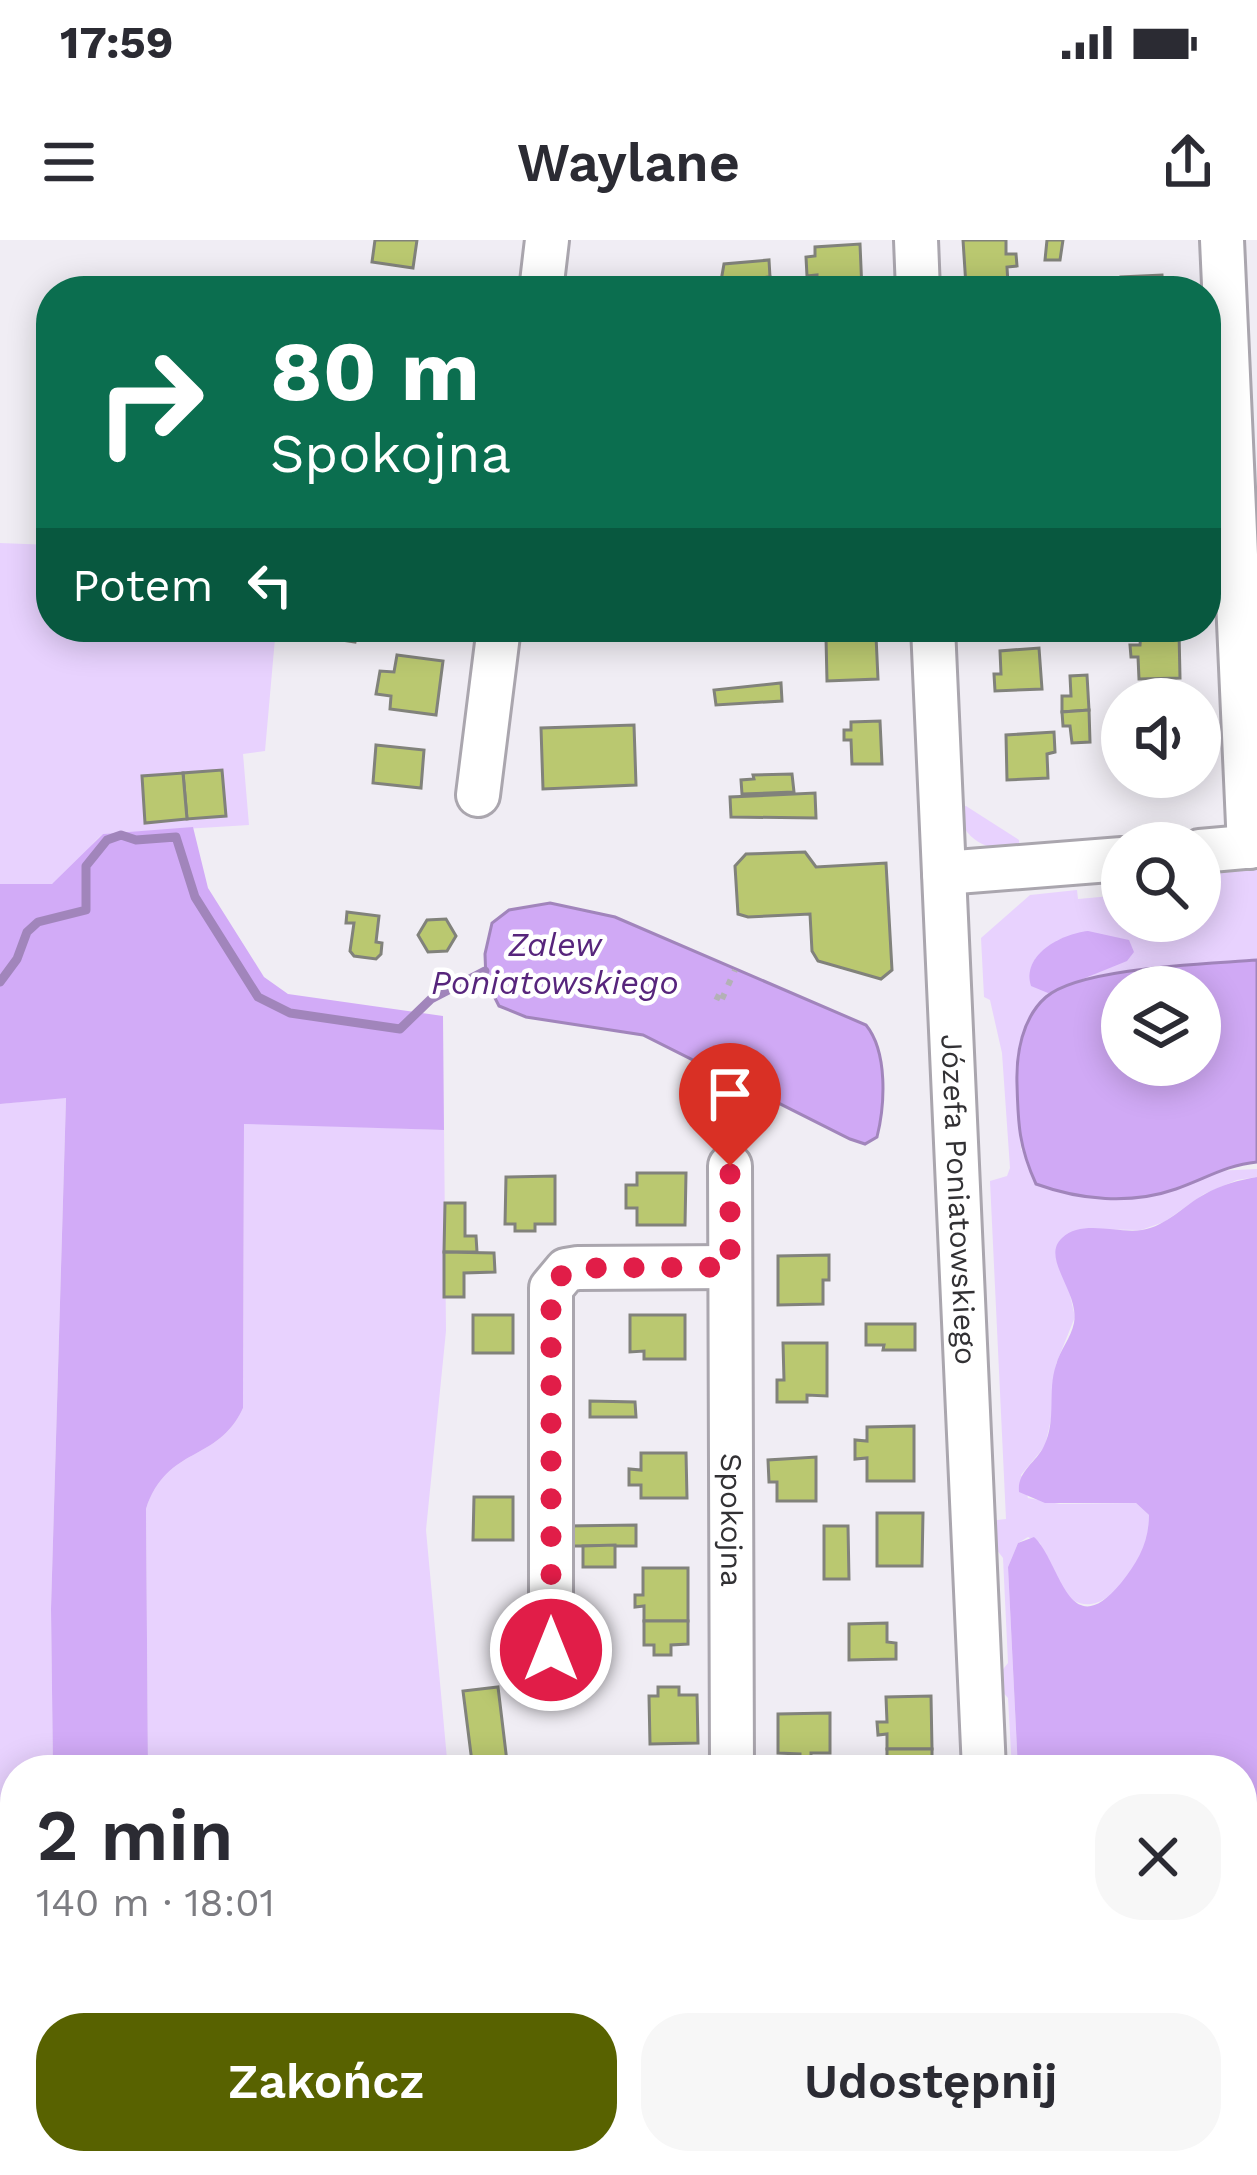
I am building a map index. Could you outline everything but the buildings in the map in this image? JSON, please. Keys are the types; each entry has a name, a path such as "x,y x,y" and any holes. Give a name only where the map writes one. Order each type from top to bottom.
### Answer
{"street":[{"path":"543,276 547,240"},
{"path":"916,240 917,276"},
{"path":"1221,849 1253,846 1245,484 1222,240"},
{"path":"478,795 497,642"},
{"name":"Józefa Poniatowskiego","path":"934,642 983,1755"},
{"path":"944,873 1101,861"},
{"name":"Spokojna","path":"730,1166 732,1755"},
{"path":"551,1650 551,1288 566,1270 578,1268 730,1267"}],"path":[{"path":"721,999 735,970"}],"shaded area":[{"path":"0,543 36,544 36,642 275,642 265,751 243,754 249,825 103,834 59,881 40,886 0,884"},
{"path":"966,806 1019,840 1020,851 988,846 971,836 957,807"},
{"path":"193,827 208,888 264,977 288,994 443,1016 444,1130 244,1124 243,1408 220,1438 166,1474 146,1509 148,1755 53,1755 51,1609 66,1098 0,1104 0,884 52,884 103,834"},
{"path":"1257,862 1257,960 1101,966 1101,977 1045,1001 1029,1020 1019,1051 1016,1084 1021,1150 1173,1190 1215,1171 1257,1169 1257,1177 1204,1194 1164,1222 1141,1230 1084,1229 1068,1286 1075,1317 1056,1364 1045,1446 1021,1475 1028,1498 1060,1504 1136,1503 1149,1515 1149,1534 1140,1559 1122,1585 1098,1602 1085,1604 1062,1589 1040,1543 1028,1537 1018,1543 1008,1567 1017,1755 1011,1755 1008,1698 996,1678 1008,1663 1003,1558 990,1541 989,1521 1006,1519 990,1181 1007,1176 1010,1168 1002,1053 990,1000 984,997 981,938 1030,895 1077,890 1078,899 1101,897 1101,942 1221,942 1221,865"},
{"path":"1088,931 1101,934 1101,942 1130,942 1134,952 1127,961 1101,966 1101,972 1048,993 1031,986 1029,975 1038,956 1066,936"},
{"path":"66,1097 51,1609 53,1755 0,1755 0,1104"},
{"path":"244,1123 444,1130 446,1331 426,1530 447,1755 148,1755 146,1509 166,1474 220,1438 243,1408"},
{"path":"1257,1177 1257,1755 1017,1755 1008,1567 1018,1543 1034,1537 1068,1593 1077,1603 1089,1606 1103,1600 1127,1575 1141,1551 1149,1515 1136,1503 1045,1503 1019,1492 1021,1478 1048,1436 1053,1375 1074,1323 1056,1246 1080,1229 1151,1228 1230,1183"}],"water":[{"name":"Zalew Poniatowskiego","path":"550,903 615,917 866,1025 881,1064 883,1095 877,1137 865,1144 850,1139 643,1035 526,1017 499,1006 486,980 485,954 492,923 509,910"},
{"path":"1257,960 1257,1162 1159,1194 1123,1199 1070,1194 1036,1184 1020,1135 1018,1111 1019,1049 1031,1015 1046,997 1063,987 1101,976 1101,1086 1221,1086 1221,966 1184,966"}],"waterway":[{"path":"0,982 17,959 27,932 38,922 86,910 86,866 107,840 121,835 136,840 176,837 195,897 258,997 290,1013 400,1029 431,999 485,971"}],"route":[{"path":"551,1650 551,1288 566,1270 578,1268 730,1267 730,1166"}]}
